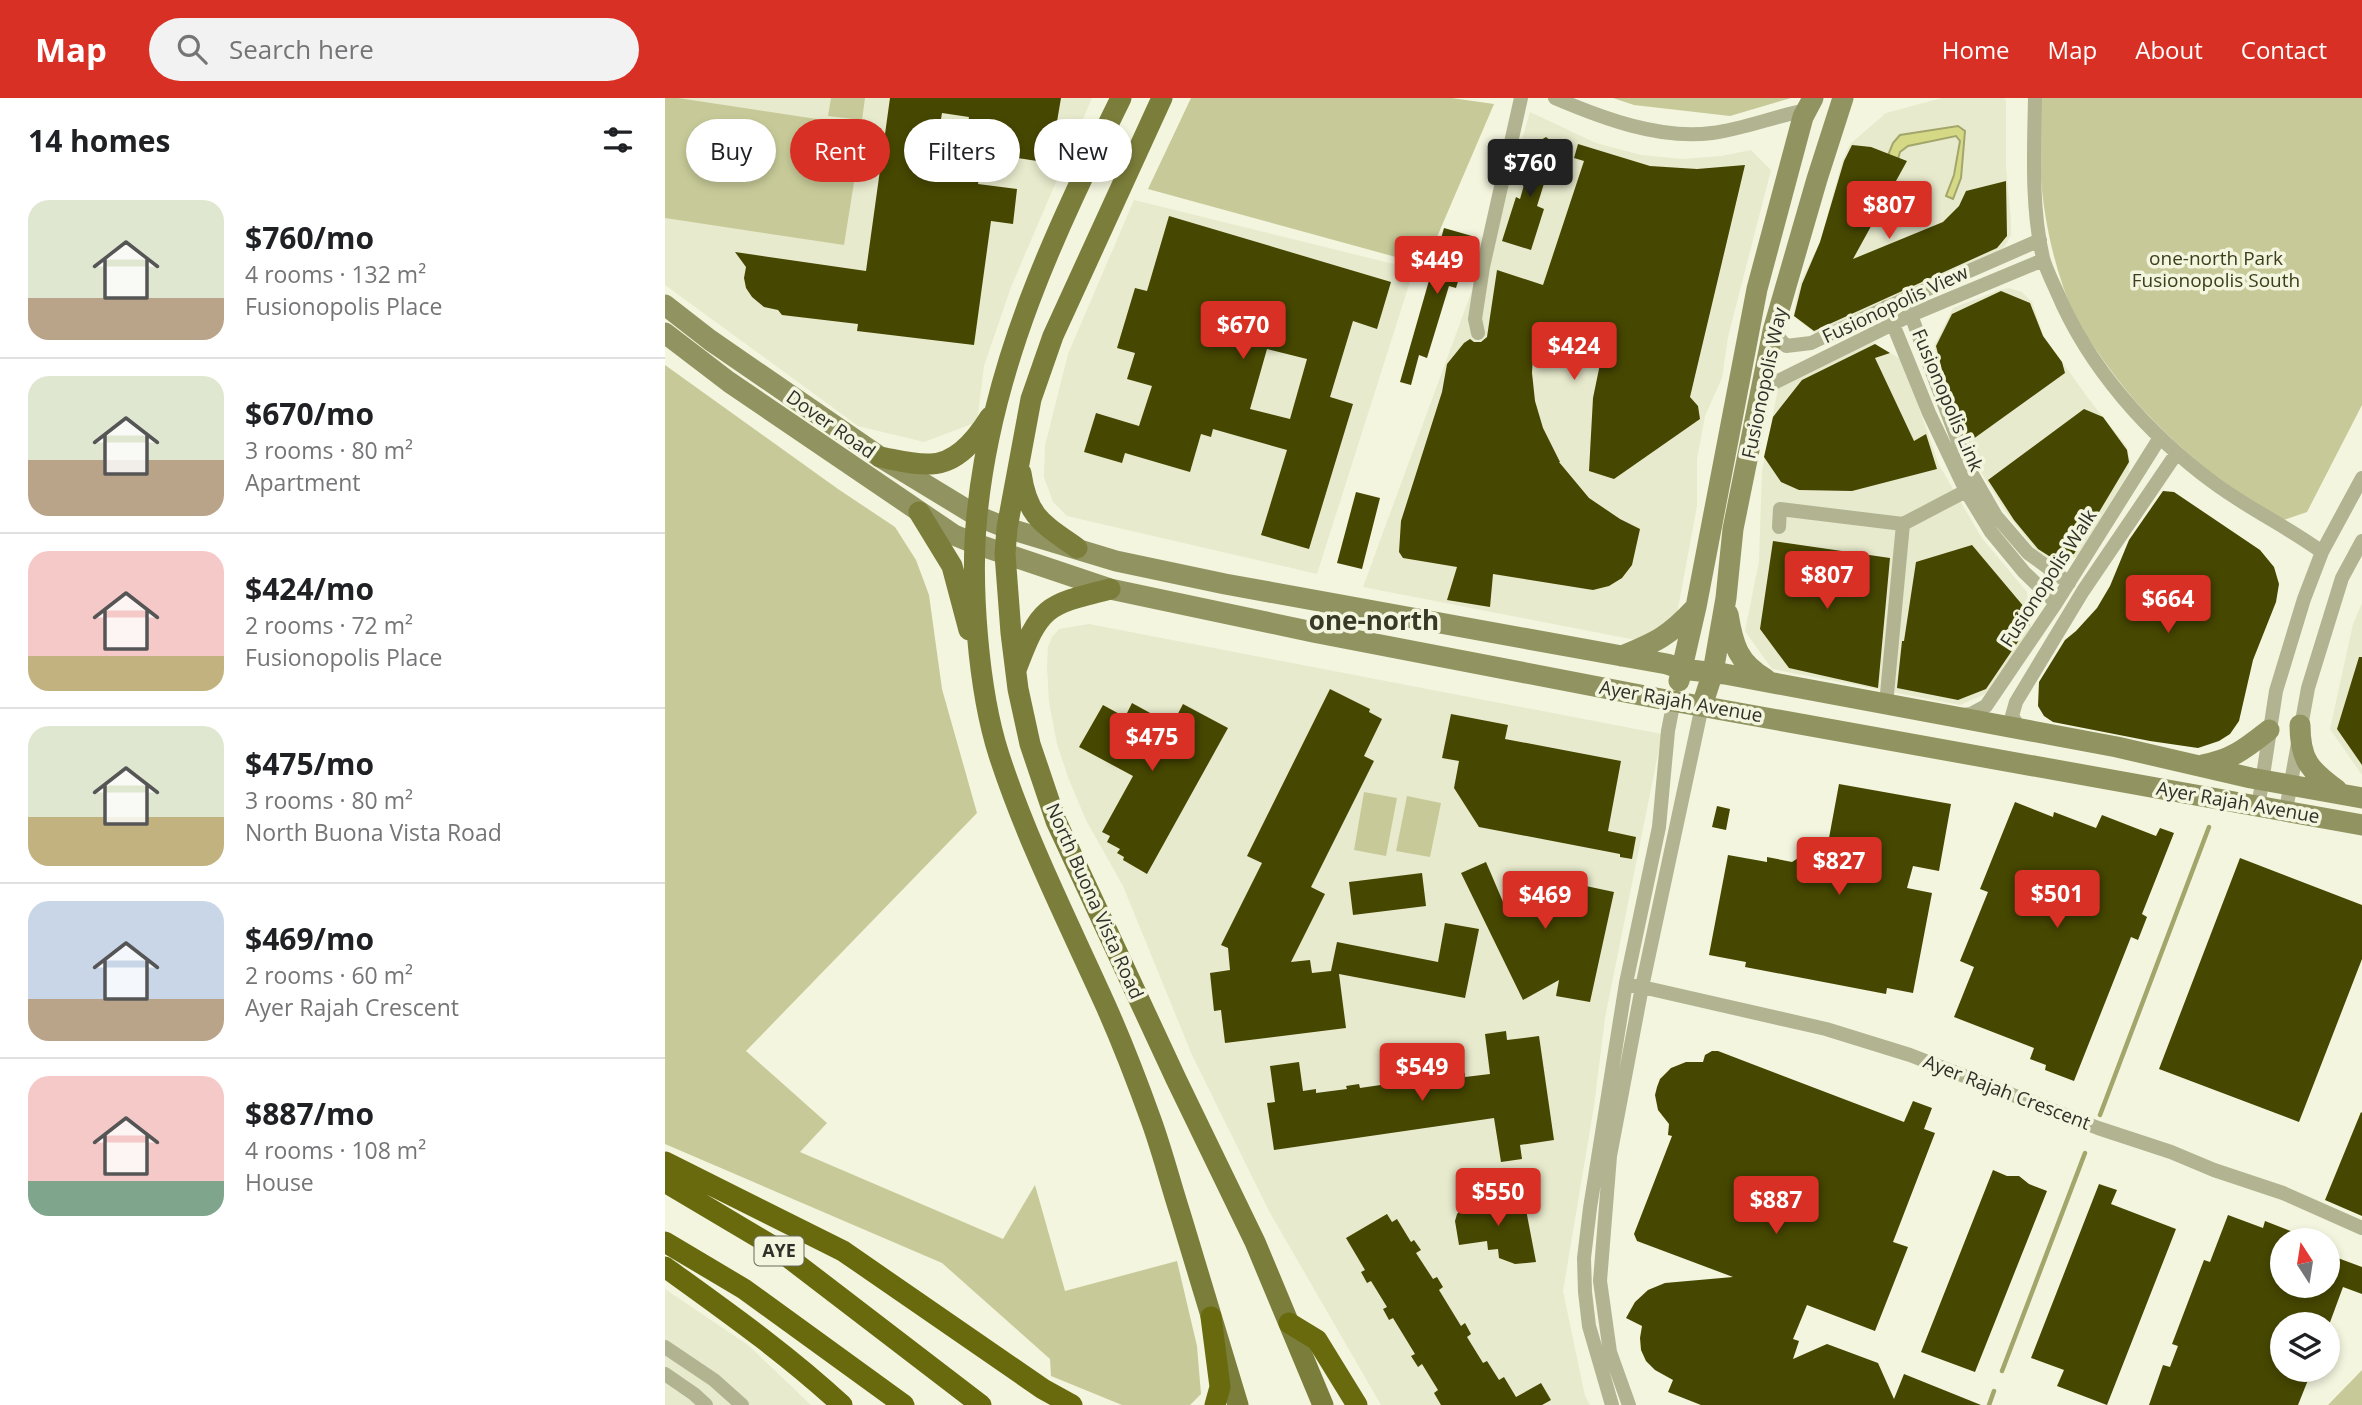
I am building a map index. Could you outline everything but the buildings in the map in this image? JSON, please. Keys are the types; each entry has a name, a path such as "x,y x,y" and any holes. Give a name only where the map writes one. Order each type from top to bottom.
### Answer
{"highway":[{"path":"665,1162 843,1251 1032,1381 1072,1405"},
{"name":"AYE","path":"665,1182 776,1248 981,1405"},
{"name":"AYE","path":"665,1242 744,1289 904,1405"},
{"path":"665,1267 748,1327 812,1377 842,1405"},
{"path":"1211,1317 1220,1387 1215,1405"},
{"path":"1289,1322 1317,1340 1357,1405"}],"main road":[{"name":"North Buona Vista Road","path":"1121,98 1029,297 996,408 977,516 975,571 986,696 999,753 1028,832 1107,1008 1152,1122 1238,1405"},
{"name":"North Buona Vista Road","path":"1161,98 1053,337 1031,400 1007,527 1005,554 1016,672 1031,744 1056,821 1255,1242 1323,1405"},
{"path":"880,457 932,464 957,456 978,438 996,408"},
{"path":"1020,460 1023,488 1036,518 1077,548"},
{"path":"919,512 952,566 986,696"},
{"path":"1016,672 1037,621 1053,605 1110,589"}],"street":[{"path":"1478,333 1475,319 1483,267 1521,98"},
{"path":"1555,98 1619,121 1677,134 1712,133 1810,104 1844,99"},
{"path":"2035,98 2035,186 2043,260 2070,323 2118,391 2159,439 2217,485 2322,552"},
{"name":"Fusionopolis Way","path":"1713,672 1726,598 1733,529 1773,331 1844,99"},
{"name":"Fusionopolis Way","path":"1682,669 1757,289 1810,104"},
{"name":"Fusionopolis View","path":"1773,331 1786,346 1811,343 2040,240"},
{"name":"Fusionopolis View","path":"1762,381 1774,383 1911,315 2043,260"},
{"name":"Fusionopolis Link","path":"1905,299 1959,444 1973,476 1996,516 2028,553 2069,583"},
{"name":"Dover Road","path":"665,305 880,457 977,516 1007,527"},
{"name":"Fusionopolis Link","path":"1886,307 1929,413 1966,491 1991,532 2024,572 2056,603"},
{"name":"Dover Road","path":"665,333 729,382 954,535 1005,554"},
{"name":"Fusionopolis Walk","path":"1952,716 1971,714 1986,706 2069,583 2159,439"},
{"name":"Fusionopolis Walk","path":"2020,729 2012,716 2016,702 2083,592 2176,454"},
{"path":"2258,807 2277,691 2304,598 2322,552 2362,478"},
{"path":"1779,527 1780,509 1903,524 1966,491"},
{"path":"1887,694 1903,524"},
{"name":"Ayer Rajah Avenue","path":"1007,527 1116,561 1226,584 2117,747 2193,766 2353,796"},
{"path":"2286,810 2308,688 2342,578 2362,541"},
{"name":"Ayer Rajah Avenue","path":"1005,554 1110,589 1326,634 1702,706 2362,825"},
{"path":"1726,598 1733,643 1742,660 1753,672 1773,683"},
{"path":"1622,656 1668,635 1696,607"},
{"path":"1612,1405 1589,1326 1584,1258 1626,985 1659,827 1668,732 1682,669"},
{"path":"1629,1405 1605,1331 1600,1281 1610,1156 1642,987 1702,706 1713,672"},
{"path":"1648,696 1662,713 1668,732"},
{"path":"2300,726 2303,752 2313,773 2353,796"},
{"path":"2193,766 2223,762 2244,750 2269,730"},
{"name":"Ayer Rajah Crescent","path":"1626,985 1826,1029 1910,1055 2098,1128 2283,1193 2362,1228"},
{"path":"665,1347 714,1380 742,1405"},
{"path":"665,1374 706,1405"}],"shaded area":[{"path":"665,98 1092,98 1083,119 1034,119 1034,182 1056,182 1011,287 984,366 977,422 924,442 858,426 665,285"},
{"path":"1942,98 2004,98 2006,101 2006,166 2011,235 2005,246 1993,255 1816,334 1793,316 1800,283 1820,242 1842,162 1850,144 1886,113"},
{"path":"1530,112 1596,143 1641,155 1682,159 1751,150 1771,170 1728,337 1722,378 1705,416 1697,459 1697,506 1676,619 1641,641 1363,587 1502,209"},
{"path":"1958,126 1965,131 1961,178 1953,199 1946,196 1954,175 1960,141 1956,136 1908,146 1900,152 1888,193 1884,165 1893,143 1900,135"},
{"path":"1134,200 1414,269 1317,574 1067,516 1053,502 1044,477 1045,446 1068,354"},
{"path":"2009,288 2022,292 2032,302 2044,337 2127,447 2129,472 2077,557 2045,562 2005,511 1978,467 1965,438 1946,393 1934,346 1953,308"},
{"path":"1872,342 1902,360 1939,465 1982,538 2027,592 2032,634 1999,688 1960,705 1772,669 1745,631 1759,561 1762,471 1778,389"},
{"path":"2362,603 2362,775 2330,729 2353,624"},
{"path":"1089,624 1662,734 1605,1018 1594,1106 1563,1291 1585,1396 1590,1405 1381,1405 1269,1211 1192,1055 1123,886 1086,820 1069,780 1057,744 1049,702 1048,647 1059,629"},
{"path":"665,1289 748,1345 811,1405 665,1405"}],"green space":[{"path":"665,98 817,119 790,119 790,182 854,182 844,245 665,218"},
{"path":"831,98 865,98 862,119 828,116"},
{"path":"1191,98 1452,98 1494,104 1425,265 1148,189"},
{"path":"1613,98 1791,98 1730,116 1634,105"},
{"name":"one-north Park Fusionopolis South","path":"2041,98 2362,98 2362,405 2307,512 2281,521 2205,468 2140,406 2080,327 2061,280 2046,222 2040,162"},
{"path":"665,365 895,527 916,560 929,595 942,689 977,813 746,1051 827,1123 800,1152 1003,1239 1035,1185 1065,1291 1177,1261 1197,1346 1201,1394 1190,1405 1122,1405 1051,1376 1050,1359 942,1263 665,1144"},
{"path":"1364,792 1397,798 1386,856 1354,850"},
{"path":"1407,796 1441,803 1430,857 1396,851"},
{"path":"2362,1370 2362,1405 2328,1405"}],"waterway":[{"path":"2100,1115 2209,827"},
{"path":"2002,1371 2085,1153"},
{"path":"1989,1405 1994,1391"}],"district":[{"name":"one-north","path":"1374,621"}]}
